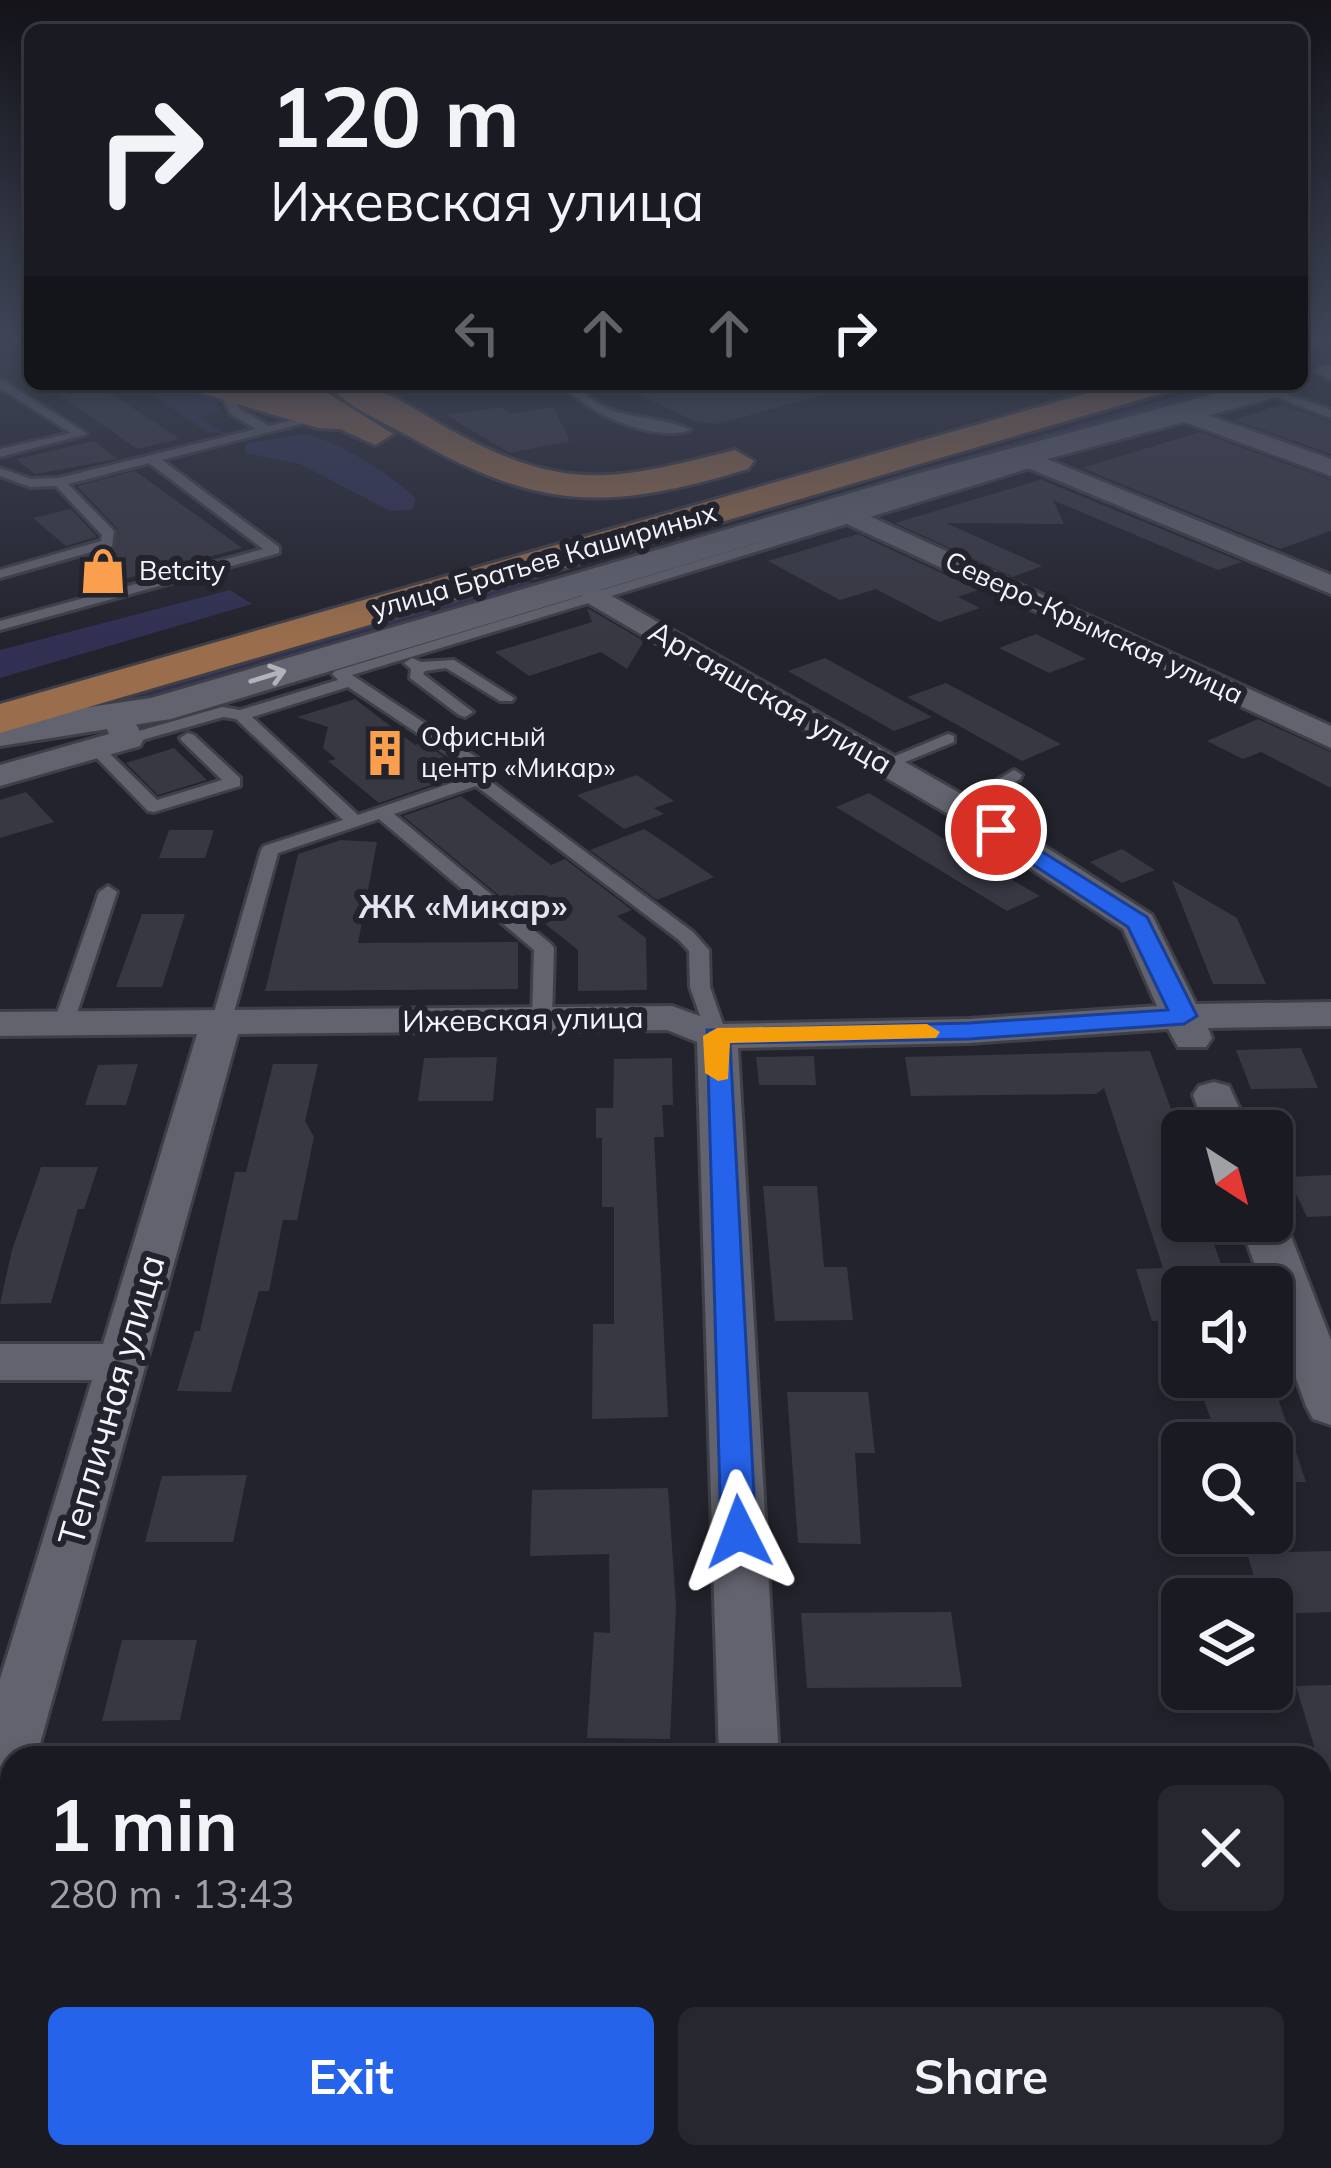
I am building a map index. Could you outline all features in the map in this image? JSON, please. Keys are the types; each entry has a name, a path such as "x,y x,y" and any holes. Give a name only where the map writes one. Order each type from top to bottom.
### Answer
{"main road":[{"path":"373,439 550,531 633,557 680,554"},
{"path":"444,439 490,465 535,482 610,489 659,482 779,449"},
{"name":"улица Братьев Кашириных","path":"0,691 550,531 888,439"},
{"name":"улица Братьев Кашириных","path":"0,719 550,531 929,439"},
{"path":"0,733 137,731 365,663 680,554 1101,439"}],"street":[{"path":"1253,439 1331,468"},
{"path":"1031,460 1331,585"},
{"name":"Северо-Крымская улица","path":"856,518 1331,738"},
{"name":"Аргаяшская улица","path":"596,596 960,807 1138,922 1189,1028"},
{"path":"0,776 137,731"},
{"name":"Ижевская улица","path":"0,1024 672,1018 717,1036 1189,1028 1331,1014"},
{"name":"Тепличная улица","path":"9,1746 221,1023"},
{"path":"717,1036 748,1746"},
{"path":"1270,1242 1331,1406"},
{"path":"0,1362 122,1362"}],"lane":[{"path":"0,452 58,439"},
{"path":"0,472 30,483 59,482 231,439"},
{"path":"0,626 274,550 152,460"},
{"path":"137,731 222,712 241,715 365,663 402,656 856,518 1031,460"},
{"path":"0,574 107,543 109,534 59,482"},
{"path":"402,656 419,667 449,663 506,698"},
{"path":"365,663 476,766 478,781 686,936 699,950 700,987 717,1036"},
{"path":"419,667 415,675 465,712"},
{"path":"241,715 295,771 356,822"},
{"path":"137,731 234,782 154,807 137,731"},
{"path":"882,764 948,739"},
{"path":"960,807 1014,776"},
{"path":"221,1023 270,850 478,781"},
{"path":"382,814 544,948 542,1019"},
{"path":"64,1022 108,892"}],"shaded area":[{"path":"322,439 391,478 416,498 412,510 390,511 300,464 245,453 246,443"},
{"path":"1025,439 1052,439 870,483"},
{"path":"527,580 540,587 156,703 111,704"},
{"path":"230,590 252,604 0,678 0,650"}],"building":[{"path":"123,439 178,439 137,449"},
{"path":"487,439 570,441 510,453"},
{"path":"1176,439 1220,439 1331,480 1331,531 1280,549 1082,468"},
{"path":"1289,439 1331,439 1331,454"},
{"path":"94,441 118,459 35,474 16,459"},
{"path":"135,471 242,548 110,583 82,559 113,550 117,528 77,486"},
{"path":"1043,479 1242,562 1218,570 1053,500 1064,524 946,523 1042,566 1013,577 895,523"},
{"path":"71,509 97,537 66,546 33,518"},
{"path":"858,534 978,590 958,597 980,608 939,622 876,589 840,600 768,561"},
{"path":"587,608 644,641 627,669 601,652 529,676 495,652 592,622"},
{"path":"1036,634 1086,659 1049,673 999,648"},
{"path":"825,658 932,717 894,731 788,671"},
{"path":"946,683 1061,744 1022,761 907,697"},
{"name":"Офисный центр «Микар»","path":"355,699 415,745 423,742 461,769 437,777 443,781 379,803 328,761 336,759 323,748 328,727 297,717"},
{"path":"1258,719 1331,752 1331,788 1261,752 1243,759 1207,741"},
{"path":"174,748 207,780 158,795 126,763"},
{"path":"637,775 674,801 654,808 664,814 624,829 577,795"},
{"path":"26,792 54,822 0,838 0,800"},
{"path":"869,793 1040,896 1007,911 836,807"},
{"path":"461,796 551,865 565,859 632,910 617,916 646,938 647,990 578,991 578,950 525,908 524,916 403,816"},
{"path":"644,829 714,877 657,900 590,850"},
{"path":"169,830 214,830 205,858 159,858"},
{"path":"341,840 377,842 358,943 518,942 518,989 265,991 298,854"},
{"path":"1122,849 1155,870 1122,883 1090,862"},
{"path":"1172,880 1237,918 1266,984 1213,984"},
{"path":"142,914 185,914 162,987 116,987"},
{"path":"1301,1048 1318,1088 1251,1089 1236,1050"},
{"path":"1150,1051 1171,1110 1161,1110 1161,1242 1213,1242 1222,1266 1162,1266 1104,1088 1096,1094 911,1096 905,1057"},
{"path":"814,1056 816,1085 759,1085 756,1057"},
{"path":"497,1057 493,1101 418,1101 424,1058"},
{"path":"672,1058 673,1105 662,1105 664,1137 654,1137 668,1417 592,1419 593,1324 614,1324 614,1207 602,1207 602,1138 596,1138 596,1108 613,1108 614,1059"},
{"path":"138,1064 126,1105 85,1105 98,1065"},
{"path":"273,1064 318,1064 305,1121 314,1137 297,1220 283,1220 269,1291 259,1291 231,1392 177,1391 195,1331 200,1331 235,1172 246,1172"},
{"path":"41,1167 98,1167 84,1209 78,1209 51,1303 0,1304 12,1250"},
{"path":"1331,1175 1331,1216 1307,1217 1293,1177"},
{"path":"763,1186 817,1186 824,1267 847,1267 853,1320 775,1321"},
{"path":"1161,1268 1161,1321 1152,1321 1136,1269"},
{"path":"787,1392 868,1392 875,1453 855,1453 861,1544 798,1543"},
{"path":"1203,1398 1278,1398 1286,1422 1212,1422"},
{"path":"1293,1443 1306,1482 1293,1482"},
{"path":"247,1475 233,1542 145,1542 162,1476"},
{"path":"668,1488 676,1606 670,1739 587,1738 594,1632 610,1633 609,1554 530,1556 532,1490"},
{"path":"1331,1551 1331,1612 1293,1613 1293,1578 1255,1578 1247,1554"},
{"path":"951,1612 962,1687 807,1688 801,1613"},
{"path":"122,1640 197,1640 180,1720 102,1721"},
{"path":"1331,1685 1331,1746 1314,1746 1296,1686"}],"slow traffic":[{"path":"718,1073 717,1036 927,1032"}],"place":[{"name":"Betcity","path":"103,571"},
{"name":"Офисный центр «Микар»","path":"385,753"}],"district":[{"name":"ЖК «Микар»","path":"463,906"}],"route":[{"path":"739,1532 717,1036 969,1031 1184,1016 1138,922 996,830"}]}
